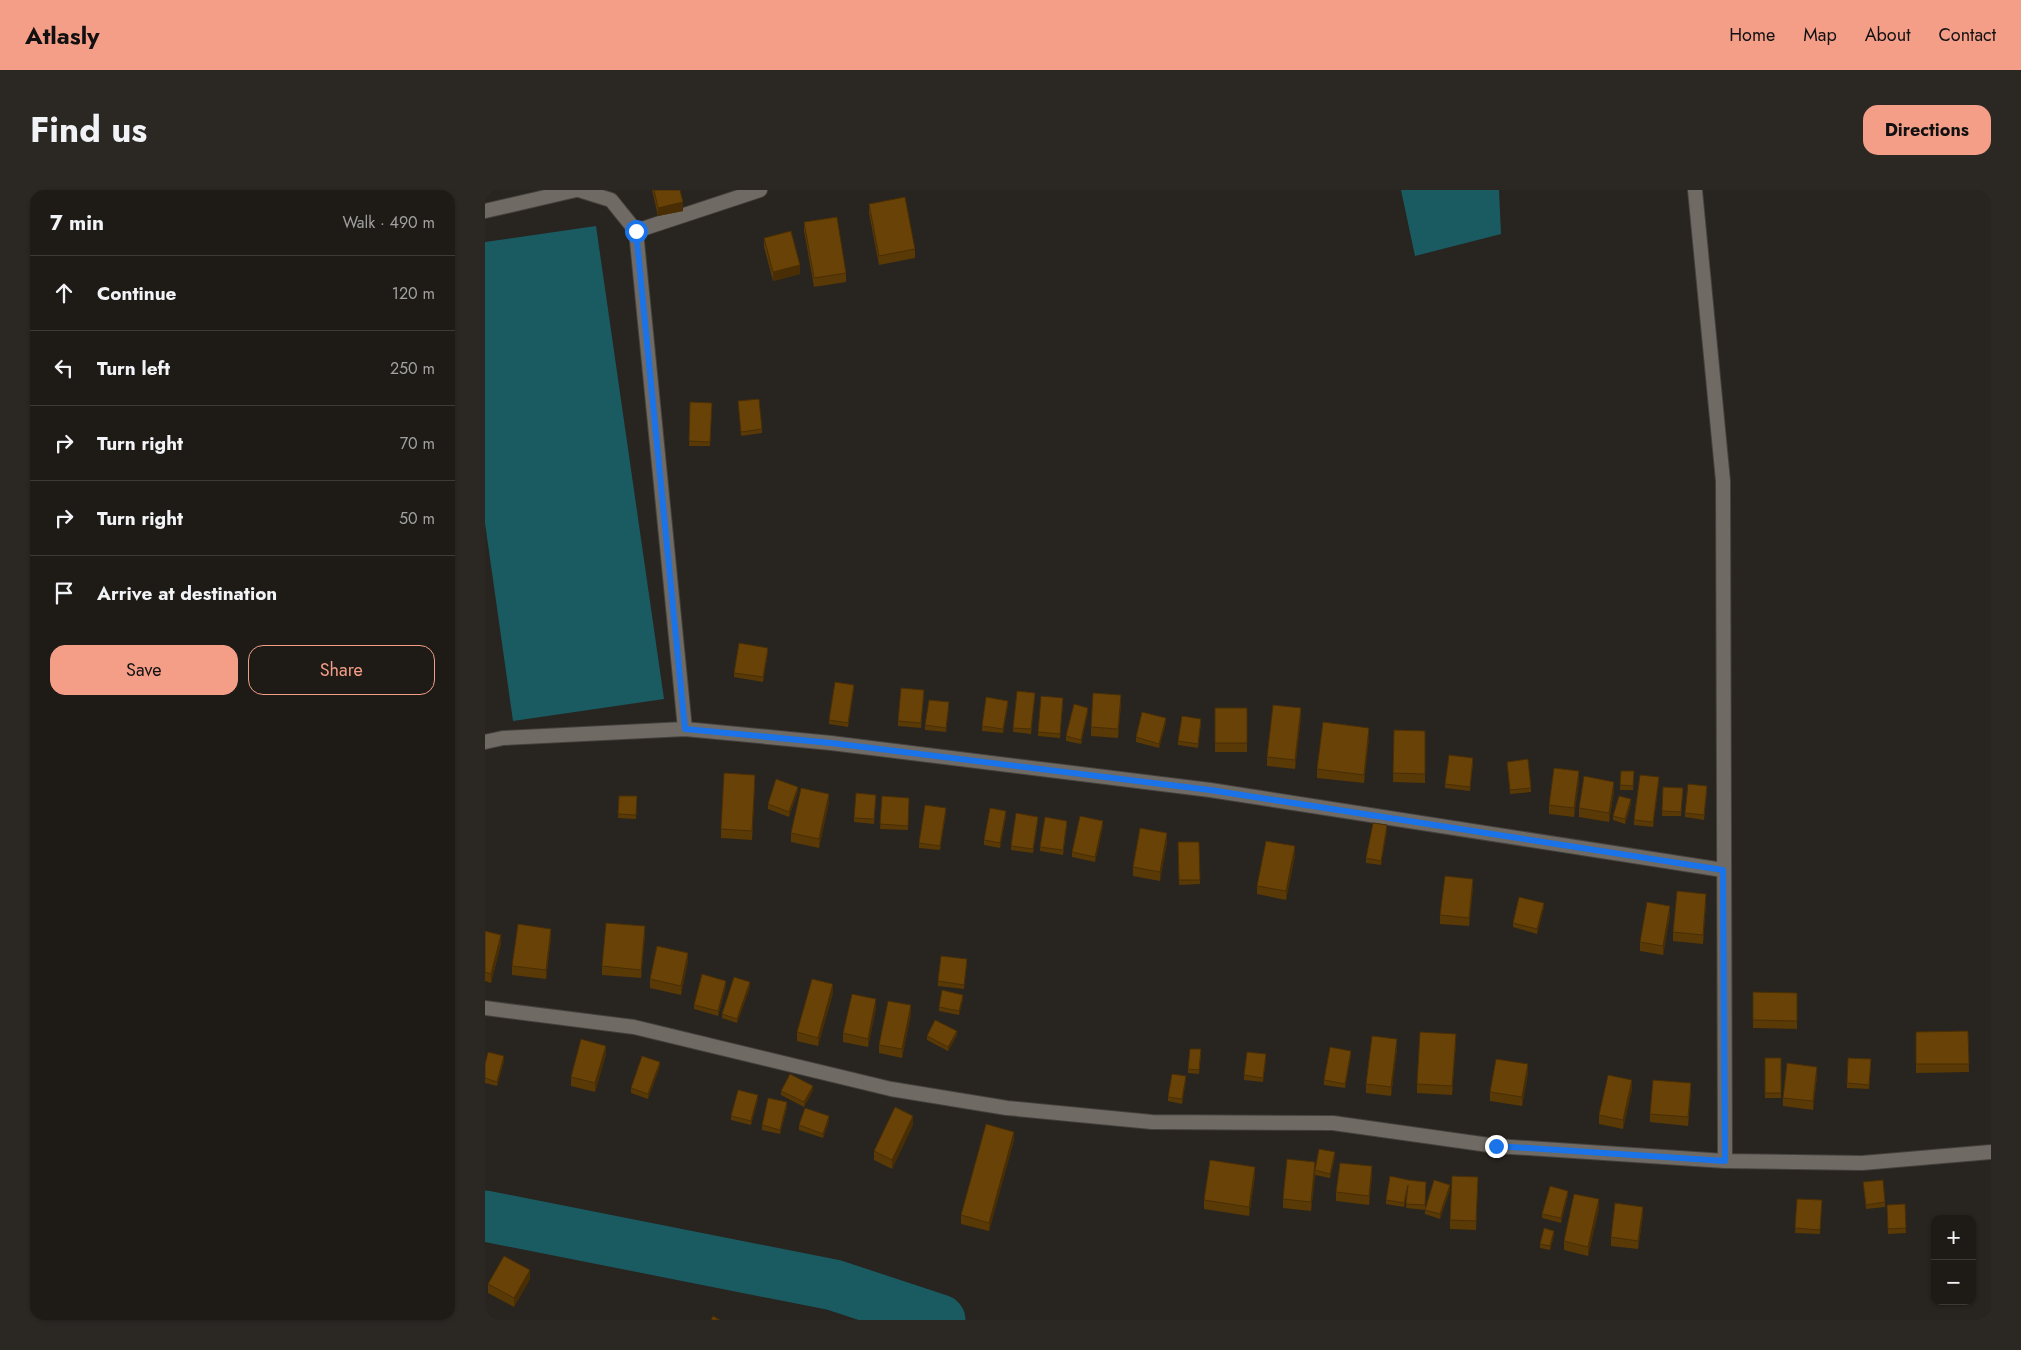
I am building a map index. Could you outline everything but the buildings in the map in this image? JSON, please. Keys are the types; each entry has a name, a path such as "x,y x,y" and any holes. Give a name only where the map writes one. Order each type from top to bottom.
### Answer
{"street":[{"path":"485,211 577,190 611,200 636,231 685,729"},
{"path":"636,231 760,190"},
{"path":"1695,190 1723,481 1725,1161"},
{"path":"485,742 503,738 685,729 841,744 1210,790 1723,870"},
{"path":"485,1008 634,1027 891,1089 1007,1108 1153,1122 1333,1123 1496,1146 1725,1161 1861,1163 1991,1152"}],"water":[{"path":"1401,190 1499,190 1501,234 1415,256"},
{"path":"596,226 664,699 513,721 485,523 485,242"}],"waterway":[{"path":"485,1216 834,1285 940,1320"}],"route":[{"path":"636,231 685,729 831,743 1210,790 1723,870 1725,1161 1496,1146"}]}
